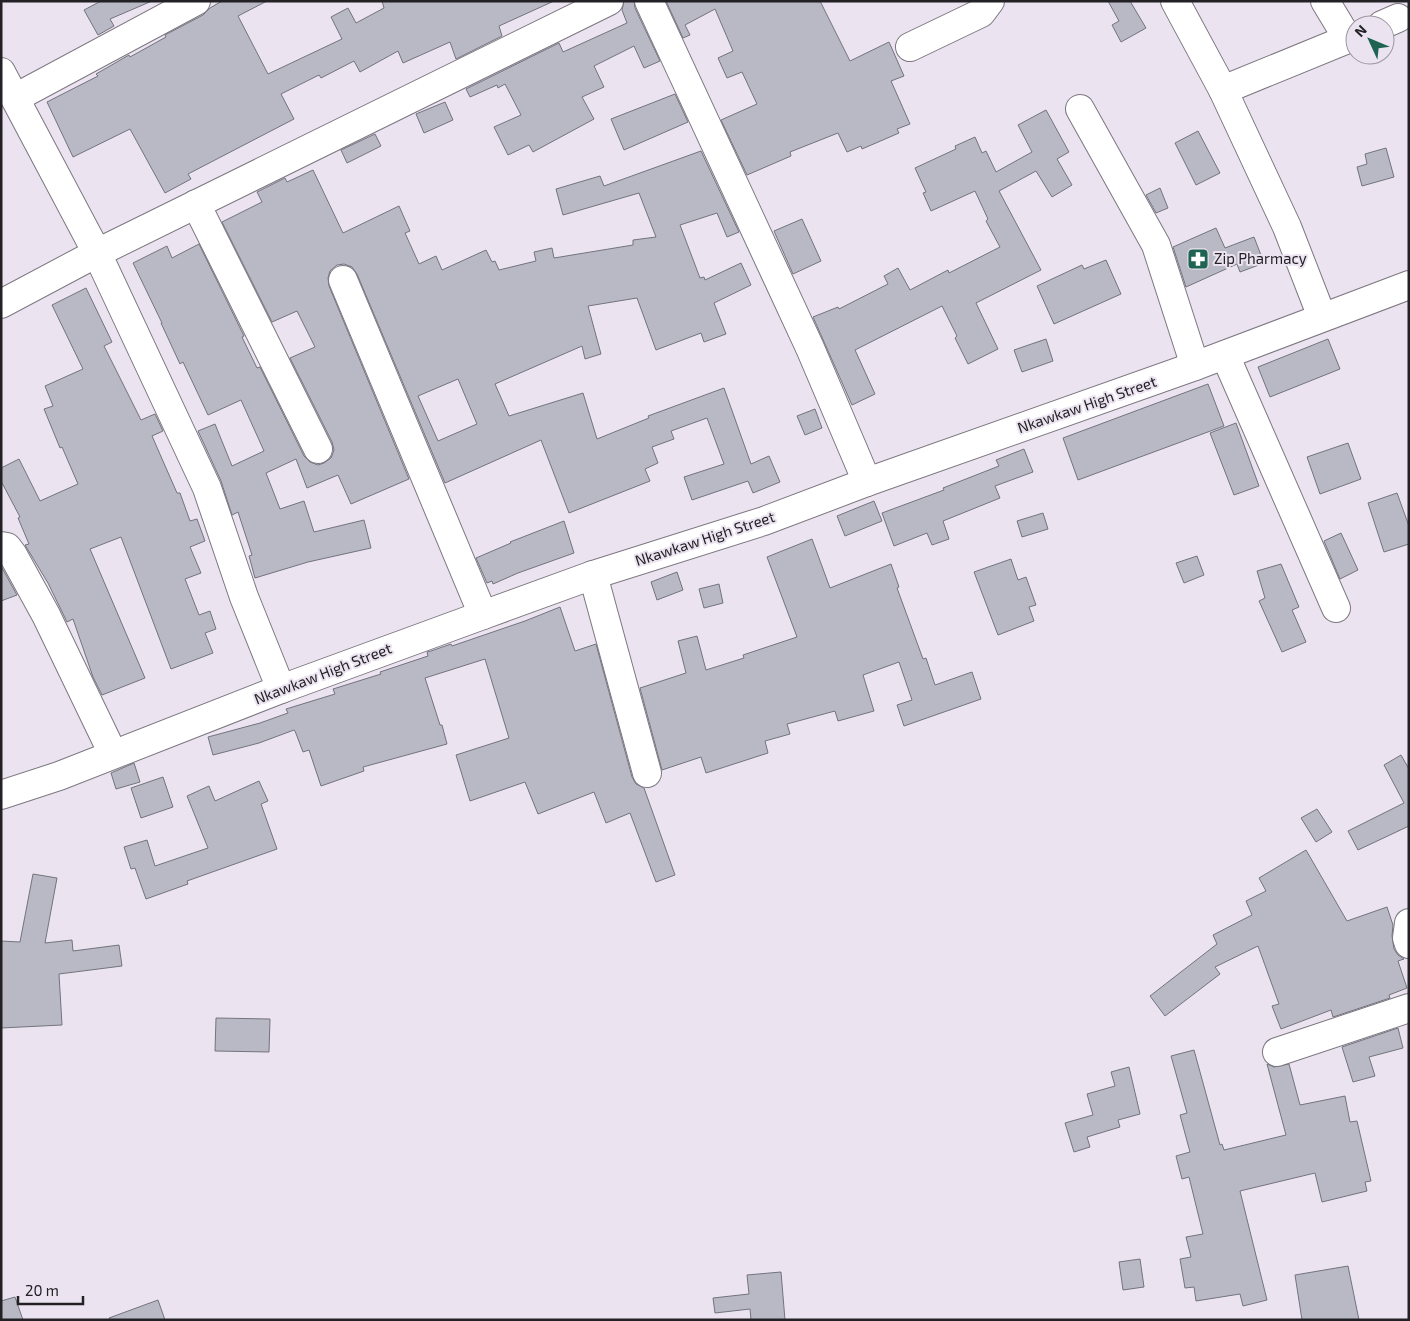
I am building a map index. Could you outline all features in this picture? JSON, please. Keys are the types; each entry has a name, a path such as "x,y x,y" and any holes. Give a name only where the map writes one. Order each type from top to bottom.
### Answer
{"street":[{"path":"15,98 196,1"},
{"path":"1,304 97,253 609,1"},
{"path":"649,1 810,348 867,482"},
{"path":"910,47 981,13 990,1"},
{"path":"1175,1 1223,90 1287,227 1322,318"},
{"path":"1325,1 1345,29"},
{"path":"1223,90 1345,40"},
{"path":"1,72 97,253 207,488 244,596 282,689"},
{"path":"1080,109 1156,245 1196,366"},
{"path":"196,204 318,449"},
{"path":"343,280 483,614"},
{"name":"Nkawkaw High Street","path":"1,795 59,776 282,689 483,614 593,575 764,521 867,482 1196,366 1409,285"},
{"path":"1224,355 1336,608"},
{"path":"1,546 13,555 41,606 113,754"},
{"path":"593,575 647,773"},
{"path":"1409,923 1407,938 1409,944"},
{"path":"1277,1052 1409,1008"}],"building":[{"path":"101,1 152,1 110,19 114,26 98,35 84,10"},
{"path":"222,1 267,1 238,16 268,74 342,39 331,17 348,8 356,23 384,8 382,1 554,1 499,26 502,36 456,59 450,42 403,63 398,51 360,72 354,61 321,78 319,75 281,94 294,119 188,174 191,179 165,193 130,129 73,157 47,102 98,76 96,74 129,55 130,57 166,37 165,35 203,15"},
{"path":"624,1 634,1 635,8 660,61 644,68 634,46 594,66 604,87 582,97 594,119 533,152 529,145 508,155 494,127 521,115 505,84 498,88 497,85 470,97 466,89 559,43 563,52 627,23 622,10"},
{"path":"666,1 820,1 850,61 889,42 904,76 891,81 910,124 897,129 899,133 862,149 861,146 847,152 838,133 790,152 791,156 747,175 721,120 757,104 742,72 727,78 718,58 733,51 715,9 685,25 690,35 683,38"},
{"path":"1108,1 1130,1 1146,28 1121,42 1112,25 1119,21"},
{"path":"675,94 688,122 624,150 611,119"},
{"path":"445,102 453,120 424,133 416,114"},
{"path":"1046,110 1069,152 1057,159 1072,185 1052,197 1036,171 999,191 1041,270 976,303 998,349 968,364 942,306 855,350 875,394 852,405 813,317 838,307 839,309 888,284 884,276 898,268 910,290 948,270 949,273 1000,247 986,221 988,219 975,191 931,211 923,193 926,192 915,168 956,149 955,146 975,137 982,153 986,151 996,172 1032,152 1018,125"},
{"path":"1198,131 1220,173 1196,185 1175,143"},
{"path":"375,134 381,146 347,163 341,150"},
{"path":"1386,148 1394,177 1362,186 1357,167 1367,164 1365,154"},
{"path":"701,151 739,232 727,237 717,213 680,225 700,278 704,277 705,280 741,263 751,285 714,303 726,334 704,342 701,333 656,350 637,298 588,306 601,354 585,359 582,346 495,384 509,416 583,393 597,439 649,418 648,416 724,388 751,464 769,456 780,482 753,493 748,481 692,500 684,477 724,464 707,418 671,431 674,439 652,447 658,463 645,469 650,481 569,513 541,440 445,483 357,274 352,267 344,264 337,265 330,271 328,278 329,286 409,479 351,504 338,475 307,488 296,459 266,473 280,509 304,501 314,532 364,520 371,548 308,562 255,578 249,556 252,555 238,512 232,515 221,481 198,431 215,424 232,466 264,451 241,400 208,415 183,362 180,364 133,263 167,246 172,258 199,244 244,336 242,337 257,368 260,367 304,456 310,462 318,465 331,458 334,450 332,442 290,358 315,347 297,311 272,322 222,222 262,202 257,192 285,178 287,182 313,170 343,233 399,206 410,231 405,233 419,264 436,256 442,270 486,250 492,262 495,261 499,270 536,261 534,252 552,248 554,258 633,245 633,240 656,237 639,193 563,215 556,189 600,176 604,186","holes":["458,379 477,424 438,441 418,396"]},
{"path":"1160,188 1168,208 1156,213 1146,195"},
{"path":"802,219 821,261 793,274 774,231"},
{"name":"Zip Pharmacy","path":"1216,228 1225,248 1254,237 1264,263 1240,272 1237,264 1186,287 1173,247"},
{"path":"1106,260 1121,294 1054,324 1037,286 1082,265 1084,269"},
{"path":"86,288 112,342 104,346 141,420 155,414 163,431 152,436 177,493 180,493 190,521 197,519 205,541 190,547 201,573 185,579 199,615 210,611 216,629 205,633 213,653 171,669 121,537 90,549 145,678 102,695 93,677 73,619 67,622 48,583 25,545 29,544 18,518 20,517 1,481 1,468 19,459 40,501 78,484 62,447 60,448 44,409 53,406 45,386 83,369 52,305"},
{"path":"1046,339 1053,361 1022,372 1014,350"},
{"path":"1328,339 1340,369 1270,397 1258,367"},
{"path":"1208,384 1224,426 1078,480 1063,438"},
{"path":"815,409 822,428 805,435 797,416"},
{"path":"1236,423 1259,486 1234,495 1210,433"},
{"path":"1348,443 1361,479 1320,494 1307,457"},
{"path":"1024,449 1033,472 995,486 1000,498 943,521 949,539 932,545 927,533 894,546 882,513 944,490 943,488 999,466 996,460"},
{"path":"1397,493 1409,526 1409,544 1384,552 1368,503"},
{"path":"874,501 882,521 845,536 837,516"},
{"path":"1043,513 1048,529 1022,537 1017,521"},
{"path":"564,521 574,553 493,584 492,581 487,583 476,558 510,542"},
{"path":"1341,533 1358,570 1340,579 1324,541"},
{"path":"812,539 830,588 891,564 899,587 897,588 923,659 926,658 935,685 972,672 981,699 904,726 897,705 912,700 899,662 863,675 874,711 838,721 835,711 787,724 790,734 765,741 768,753 706,773 701,757 662,770 640,688 686,673 678,641 697,636 706,670 744,658 743,655 797,637 767,557"},
{"path":"1197,556 1204,575 1184,583 1176,563"},
{"path":"1011,559 1018,580 1026,577 1036,605 1029,607 1034,621 998,635 974,572"},
{"path":"1281,564 1299,607 1292,610 1306,642 1282,652 1259,601 1265,598 1257,571"},
{"path":"1,566 17,595 1,601"},
{"path":"677,572 683,590 657,600 651,582"},
{"path":"719,584 723,603 704,608 699,589"},
{"path":"560,607 575,651 596,644 632,777 636,784 644,788 675,875 656,882 630,813 606,823 594,792 538,814 525,782 470,801 456,755 509,738 485,659 425,678 447,744 363,767 364,771 321,786 309,750 303,752 294,730 259,743 213,755 208,737 260,723 288,713 286,709 335,694 333,689 381,674 380,672 428,656 427,652 451,644 452,646"},
{"path":"1401,755 1409,769 1409,826 1358,850 1348,831 1404,803 1384,765"},
{"path":"134,763 140,782 116,789 111,773"},
{"path":"163,777 173,807 141,818 131,788"},
{"path":"259,781 268,801 261,804 277,849 187,881 188,884 146,899 135,868 131,869 124,847 147,840 155,866 208,848 187,796 209,786 215,801"},
{"path":"1317,809 1332,832 1316,842 1301,818"},
{"path":"1306,850 1347,921 1387,907 1393,925 1394,949 1404,959 1398,961 1407,988 1389,995 1390,998 1333,1017 1331,1010 1281,1029 1272,1006 1279,1004 1258,946 1215,967 1220,974 1165,1016 1150,996 1217,944 1213,935 1252,915 1246,901 1266,891 1259,878"},
{"path":"33,874 57,878 45,943 72,940 73,951 119,945 122,966 59,974 62,1025 1,1028 1,941 20,942"},
{"path":"216,1018 270,1019 269,1052 215,1051"},
{"path":"1398,1028 1403,1048 1369,1057 1375,1076 1353,1082 1342,1047"},
{"path":"1194,1050 1220,1145 1222,1144 1224,1150 1286,1135 1267,1064 1274,1067 1289,1064 1300,1105 1345,1096 1350,1122 1357,1121 1371,1181 1365,1182 1367,1191 1322,1202 1315,1173 1240,1191 1267,1300 1243,1306 1240,1294 1196,1301 1194,1287 1185,1288 1180,1259 1191,1257 1186,1237 1203,1234 1189,1177 1182,1179 1176,1156 1190,1152 1180,1115 1187,1113 1171,1056"},
{"path":"1129,1067 1140,1114 1118,1120 1120,1127 1087,1137 1090,1147 1074,1152 1065,1123 1093,1115 1087,1094 1115,1086 1111,1072"},
{"path":"1140,1259 1144,1287 1123,1290 1119,1262"},
{"path":"1348,1266 1359,1320 1302,1320 1295,1275"},
{"path":"781,1272 785,1320 751,1320 750,1309 715,1313 713,1298 749,1294 747,1275"},
{"path":"15,1297 23,1320 1,1320 1,1301"},
{"path":"158,1300 165,1320 110,1320 109,1318"}],"place":[{"name":"Zip Pharmacy","path":"1198,259"}]}
